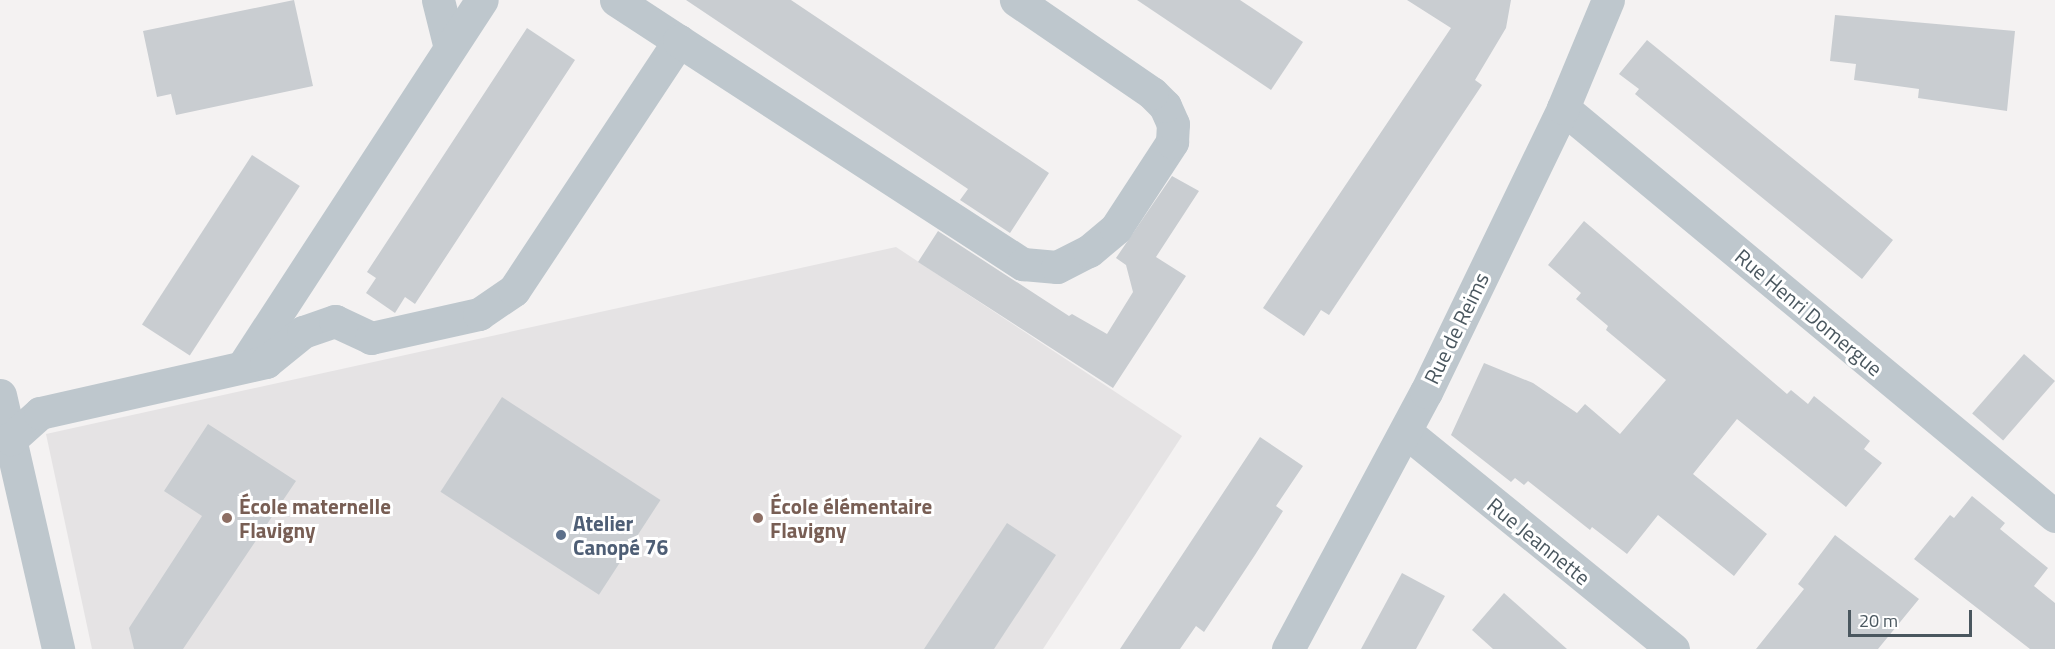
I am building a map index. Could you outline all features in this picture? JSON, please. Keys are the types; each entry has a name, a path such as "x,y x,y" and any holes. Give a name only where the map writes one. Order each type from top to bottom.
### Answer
{"street":[{"path":"438,0 450,48"},
{"path":"243,366 482,0"},
{"path":"616,0 1023,264 1057,267 1089,250 1116,228 1172,142 1173,124 1166,106 1152,93 1016,0"},
{"name":"Rue de Reims","path":"1288,649 1406,432 1563,108 1608,0"},
{"path":"5,440 40,413 266,362 303,332 335,321 371,338 479,314 514,290 678,41"},
{"name":"Rue Henri Domergue","path":"1563,108 2055,516"},
{"path":"0,394 5,440 58,649"},
{"name":"Rue Jeannette","path":"1406,432 1673,649"}],"shaded area":[{"name":"École élémentaire Flavigny","path":"896,247 1182,436 1043,649 92,649 46,434"}],"building":[{"path":"294,0 313,86 176,115 171,94 157,97 143,31"},
{"path":"686,0 791,0 1049,173 1010,233 960,200 968,189"},
{"path":"1137,0 1240,0 1303,42 1271,90"},
{"path":"1407,0 1511,0 1506,28 1475,80 1482,85 1329,315 1321,310 1304,336 1263,308 1451,28"},
{"path":"1835,15 2015,31 2007,111 1918,98 1919,89 1854,80 1856,64 1830,61"},
{"path":"527,28 575,60 415,304 405,297 395,313 366,293 376,278 367,272"},
{"path":"1647,40 1893,240 1862,279 1635,94 1639,89 1619,74"},
{"path":"252,155 300,186 190,355 142,324"},
{"path":"1172,176 1199,191 1156,257 1186,276 1113,388 918,262 938,231 1069,316 1072,314 1107,334 1133,292 1126,265 1116,258"},
{"path":"1584,221 1787,394 1791,390 1808,404 1814,396 1870,441 1864,449 1882,463 1846,507 1737,419 1693,474 1767,534 1734,576 1658,515 1627,554 1592,527 1590,530 1528,481 1524,485 1515,478 1511,482 1451,435 1484,363 1533,383 1577,413 1585,404 1620,434 1666,380 1606,330 1608,326 1576,299 1581,293 1548,265"},
{"path":"2024,354 2055,381 2003,441 1972,414"},
{"path":"502,397 661,500 599,595 440,492"},
{"path":"208,424 296,481 183,649 134,649 129,628 202,516 164,491"},
{"path":"1260,437 1303,466 1276,506 1283,511 1255,555 1204,632 1196,626 1180,649 1120,649"},
{"path":"1972,496 2005,523 2000,529 2048,568 2034,586 2055,603 2055,649 2030,649 1914,559 1950,515 1954,518"},
{"path":"1007,523 1056,555 994,649 924,649"},
{"path":"1835,535 1919,599 1878,649 1756,649 1804,589 1798,584"},
{"path":"1402,573 1445,596 1416,649 1361,649"},
{"path":"1504,593 1567,649 1493,649 1472,630"}],"place":[{"name":"École maternelle Flavigny","path":"227,518"},
{"name":"École élémentaire Flavigny","path":"758,518"},
{"name":"Atelier Canopé 76","path":"561,535"}]}
